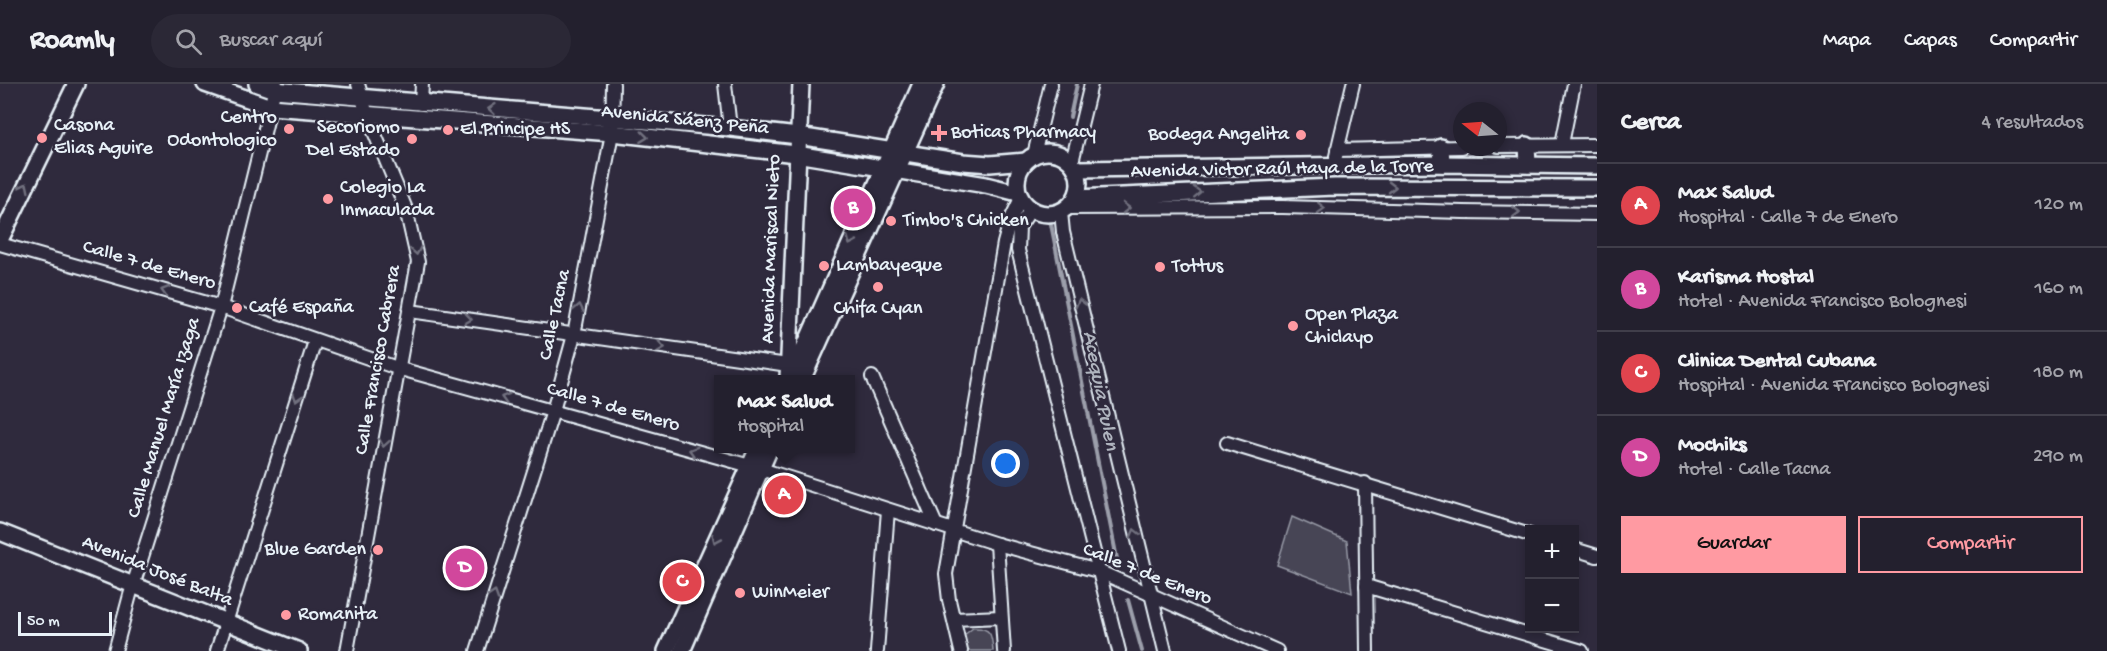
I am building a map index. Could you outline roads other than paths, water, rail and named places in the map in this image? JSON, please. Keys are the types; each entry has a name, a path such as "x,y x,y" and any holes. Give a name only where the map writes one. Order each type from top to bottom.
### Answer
{"main road":[{"path":"0,242 76,84"},
{"name":"Avenida Sáenz Peña","path":"205,84 271,107 367,115 730,129 798,136 981,164 1030,158"},
{"name":"Avenida Sáenz Peña","path":"257,84 360,91 421,104 612,126 986,185 1023,200"},
{"name":"Avenida Mariscal Nieto","path":"789,375 796,154 801,84"},
{"path":"898,153 921,84"},
{"path":"789,375 898,153 936,84"},
{"path":"1527,145 1528,165"},
{"path":"1441,147 1442,164"},
{"path":"1044,151 1055,152 1064,155 1074,166 1080,179 1079,189 1068,206 1050,214 1040,213 1023,200 1017,176 1030,158 1044,151"},
{"name":"Avenida Victor Raúl Haya de la Torre","path":"1074,166 1335,158 1442,164 1597,166"},
{"path":"804,375 890,170"},
{"name":"Avenida Victor Raúl Haya de la Torre","path":"1068,206 1335,187 1597,188"},
{"path":"790,310 802,320 816,320"},
{"path":"681,651 755,468 757,453"},
{"path":"666,651 755,468 766,453"},
{"name":"Avenida José Balta","path":"0,532 299,651"}],"street":[{"path":"421,104 422,84"},
{"name":"Calle Tacna","path":"477,651 553,411 574,335 612,126 614,84"},
{"path":"726,84 730,129"},
{"path":"1030,158 1051,84"},
{"path":"1074,166 1091,84"},
{"path":"1353,84 1335,158 1453,147"},
{"path":"1562,144 1574,84"},
{"name":"Calle Manuel María Izaga","path":"115,651 133,585 221,307 271,107 274,86"},
{"name":"Calle Francisco Cabrera","path":"347,651 418,262 406,209 367,115 360,91"},
{"path":"1507,146 1597,145"},
{"path":"961,651 946,574 1004,243 1010,221 1023,200"},
{"path":"1023,200 1018,250 1119,651"},
{"path":"1165,651 1063,232 1068,206 1283,207 1597,214"},
{"name":"Calle 7 de Enero","path":"0,242 221,307 398,368 755,468 953,531 1098,571 1277,651"},
{"path":"410,311 574,335 789,375"},
{"path":"217,651 315,341"},
{"path":"872,377 936,525"},
{"path":"1227,442 1525,533"},
{"path":"1365,483 1367,651"},
{"path":"877,651 888,510"},
{"path":"997,544 1004,651"},
{"path":"1579,550 1597,556"},
{"path":"1366,586 1582,651"},
{"path":"954,619 1001,617"}],"waterway":[{"name":"Acequia Pulen","path":"1070,117 1077,84"},
{"name":"Acequia Pulen","path":"1051,224 1118,564"},
{"name":"Acequia Pulen","path":"1128,600 1142,651"}],"place":[{"name":"Centro Odontologico","path":"289,129"},
{"name":"El Principe HS","path":"448,130"},
{"name":"Boticas Pharmacy","path":"939,133"},
{"name":"Bodega Angelita","path":"1301,135"},
{"name":"Casona Elias Aguire","path":"42,138"},
{"name":"Secoriomo Del Estado","path":"412,139"},
{"name":"Colegio La Inmaculada","path":"328,199"},
{"name":"Karisma Hostal","path":"853,208"},
{"name":"Timbo's Chicken","path":"891,221"},
{"name":"Lambayeque","path":"824,266"},
{"name":"Tottus","path":"1160,267"},
{"name":"Chifa Cyan","path":"878,287"},
{"name":"Café España","path":"237,308"},
{"name":"Open Plaza Chiclayo","path":"1293,326"},
{"name":"Max Salud","path":"784,495"},
{"name":"Blue Garden","path":"378,550"},
{"name":"Mochiks","path":"465,568"},
{"name":"Clinica Dental Cubana","path":"682,582"},
{"name":"WinMeier","path":"740,593"},
{"name":"Romanita","path":"286,615"}]}
